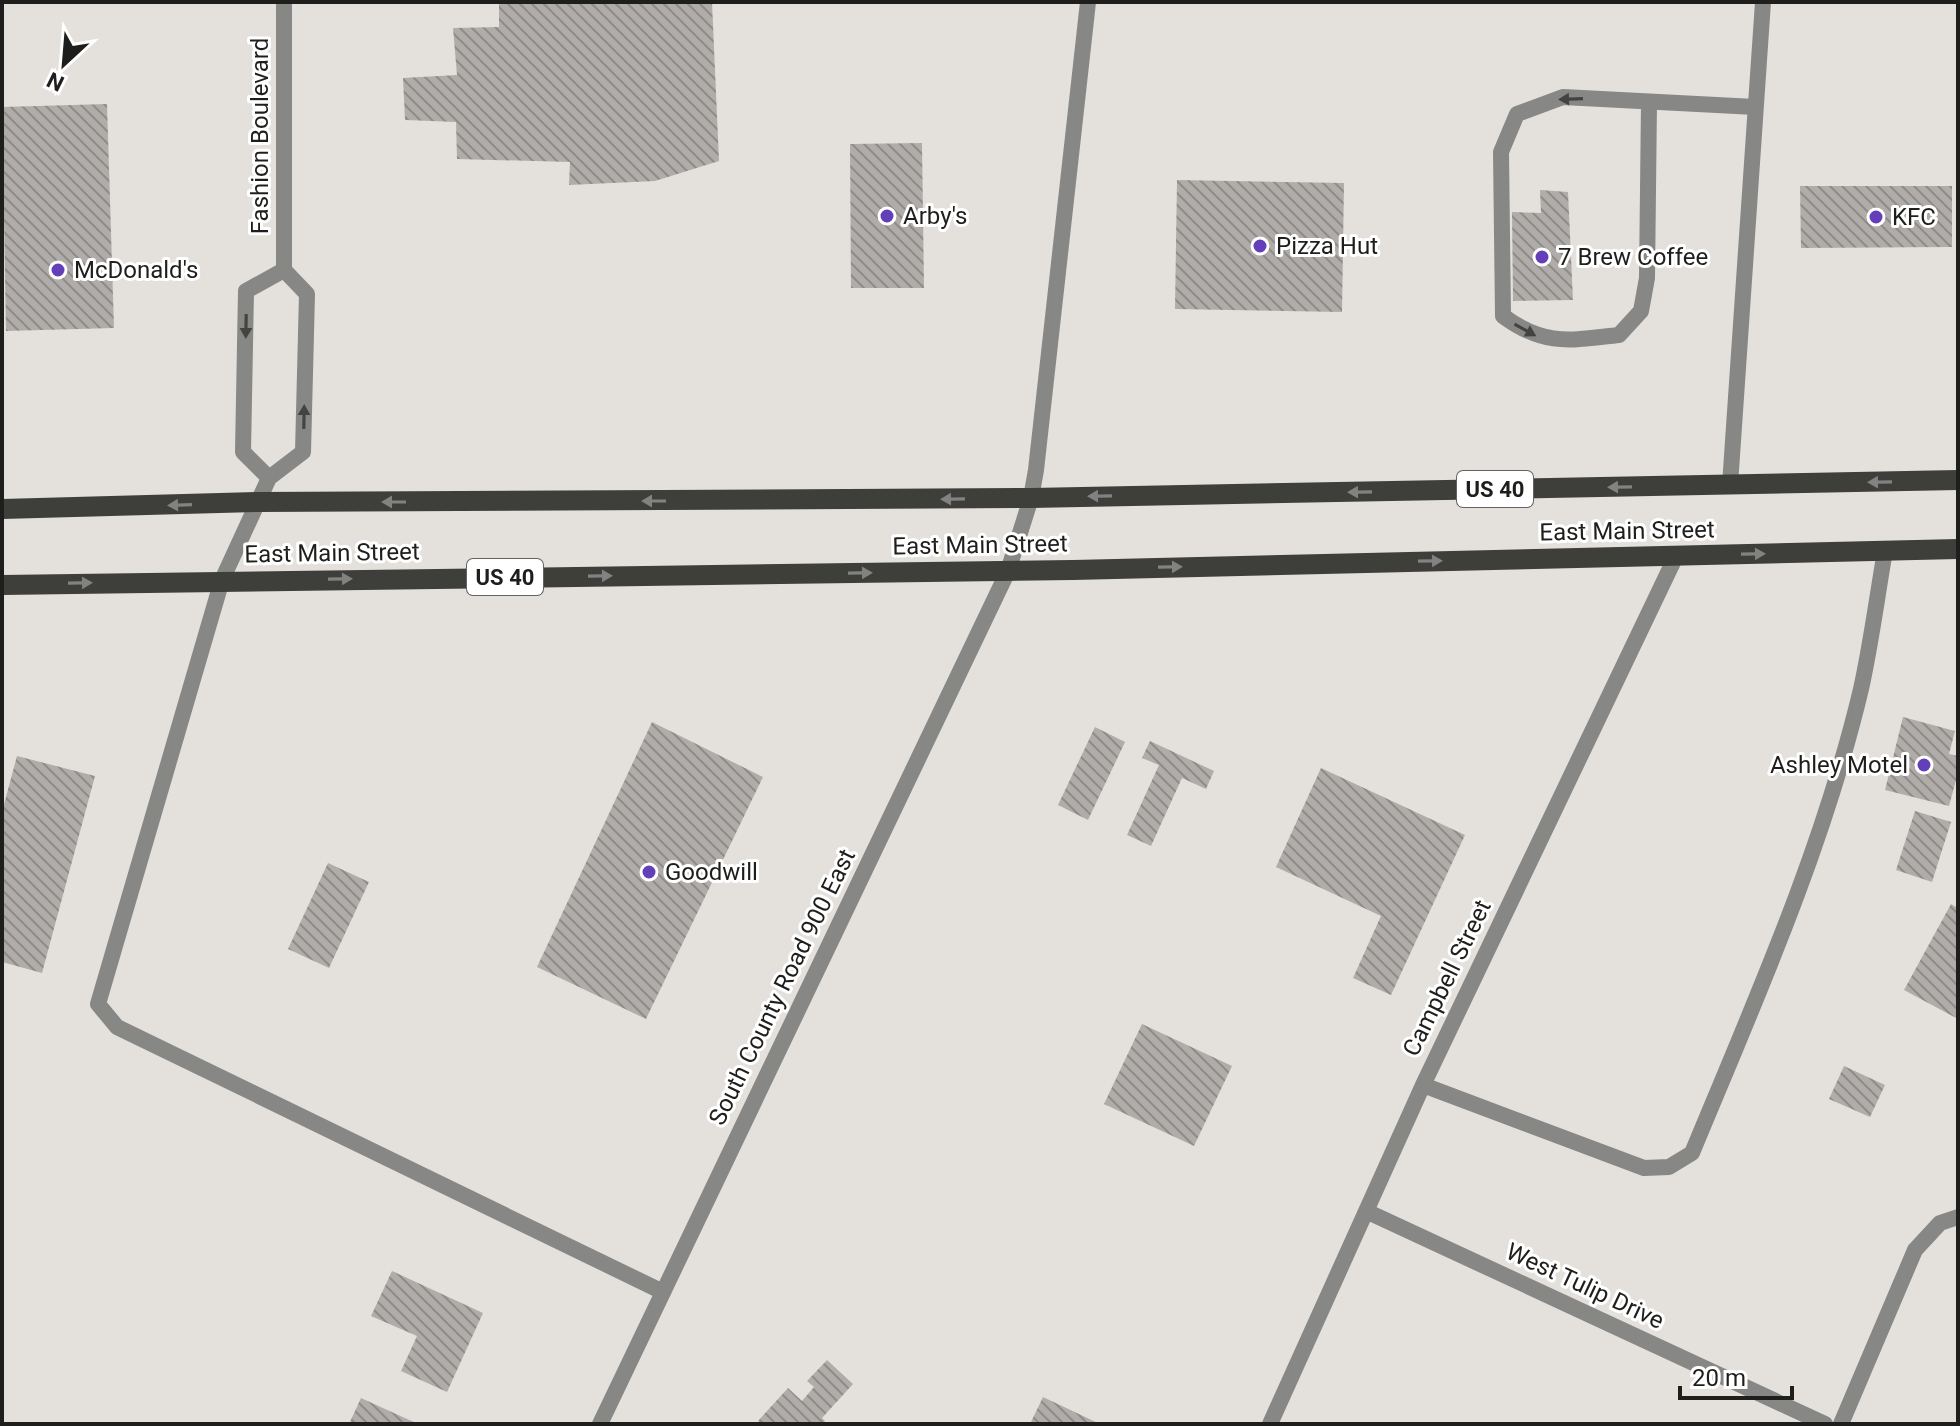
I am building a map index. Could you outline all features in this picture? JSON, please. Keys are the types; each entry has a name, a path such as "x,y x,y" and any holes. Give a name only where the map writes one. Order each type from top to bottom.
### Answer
{"main road":[{"name":"East Main Street","path":"2,509 258,502 1031,498 1958,480"},
{"name":"East Main Street","path":"2,585 1008,571 1958,549"}],"street":[{"name":"Fashion Boulevard","path":"284,2 284,270"},
{"name":"South County Road 900 East","path":"600,1424 1008,571 1031,498 1088,2"},
{"path":"1730,485 1763,2"},
{"path":"1649,102 1647,278 1641,311 1619,335 1558,341 1527,334 1503,316 1501,152 1517,114 1563,97 1755,107"},
{"path":"269,478 243,452 246,291 284,270 307,294 303,452 269,478 222,580 98,1004 117,1027 663,1292"},
{"path":"1423,1085 1644,1168 1669,1167 1692,1153 1778,947 1836,779 1861,688 1885,551"},
{"name":"Campbell Street","path":"1270,1424 1423,1085 1676,556"},
{"name":"West Tulip Drive","path":"1368,1212 1825,1424"},
{"path":"1841,1424 1915,1250 1940,1223 1958,1217"}],"building":[{"path":"499,2 712,2 719,161 655,181 569,185 570,162 457,159 456,122 405,120 403,78 457,75 453,28 499,27"},
{"name":"McDonald's","path":"107,104 114,328 6,331 2,107"},
{"name":"Arby's","path":"922,143 924,288 851,288 850,144"},
{"name":"Pizza Hut","path":"1177,180 1344,183 1342,312 1175,309"},
{"name":"KFC","path":"1800,186 1952,186 1952,247 1801,248"},
{"name":"7 Brew Coffee","path":"1540,190 1568,192 1573,300 1513,301 1512,212 1541,213"},
{"name":"Ashley Motel","path":"1903,717 1955,731 1949,754 1958,756 1958,773 1949,806 1885,790"},
{"name":"Goodwill","path":"652,722 763,777 646,1019 537,967"},
{"path":"1095,727 1125,742 1088,820 1058,805"},
{"path":"1150,741 1214,771 1206,789 1182,778 1151,846 1127,835 1159,765 1142,758"},
{"path":"17,756 95,776 42,973 2,962 2,812"},
{"path":"1321,768 1465,835 1391,995 1353,978 1381,916 1276,867"},
{"path":"1915,811 1951,822 1932,882 1896,870"},
{"path":"328,863 369,882 329,968 288,949"},
{"path":"1951,904 1958,908 1958,1019 1904,990"},
{"path":"1142,1024 1232,1066 1194,1146 1104,1104"},
{"path":"1844,1066 1885,1085 1870,1117 1829,1099"},
{"path":"392,1271 483,1313 447,1392 401,1371 417,1336 371,1316"},
{"path":"827,1360 853,1384 822,1418 825,1421 822,1424 761,1424 758,1421 788,1388 802,1401 814,1387 807,1381"},
{"path":"1043,1397 1100,1424 1030,1424"},
{"path":"361,1398 418,1424 349,1424"}],"place":[{"name":"Arby's","path":"887,216"},
{"name":"KFC","path":"1876,217"},
{"name":"Pizza Hut","path":"1260,246"},
{"name":"7 Brew Coffee","path":"1542,257"},
{"name":"McDonald's","path":"58,270"},
{"name":"Ashley Motel","path":"1924,765"},
{"name":"Goodwill","path":"649,872"}]}
